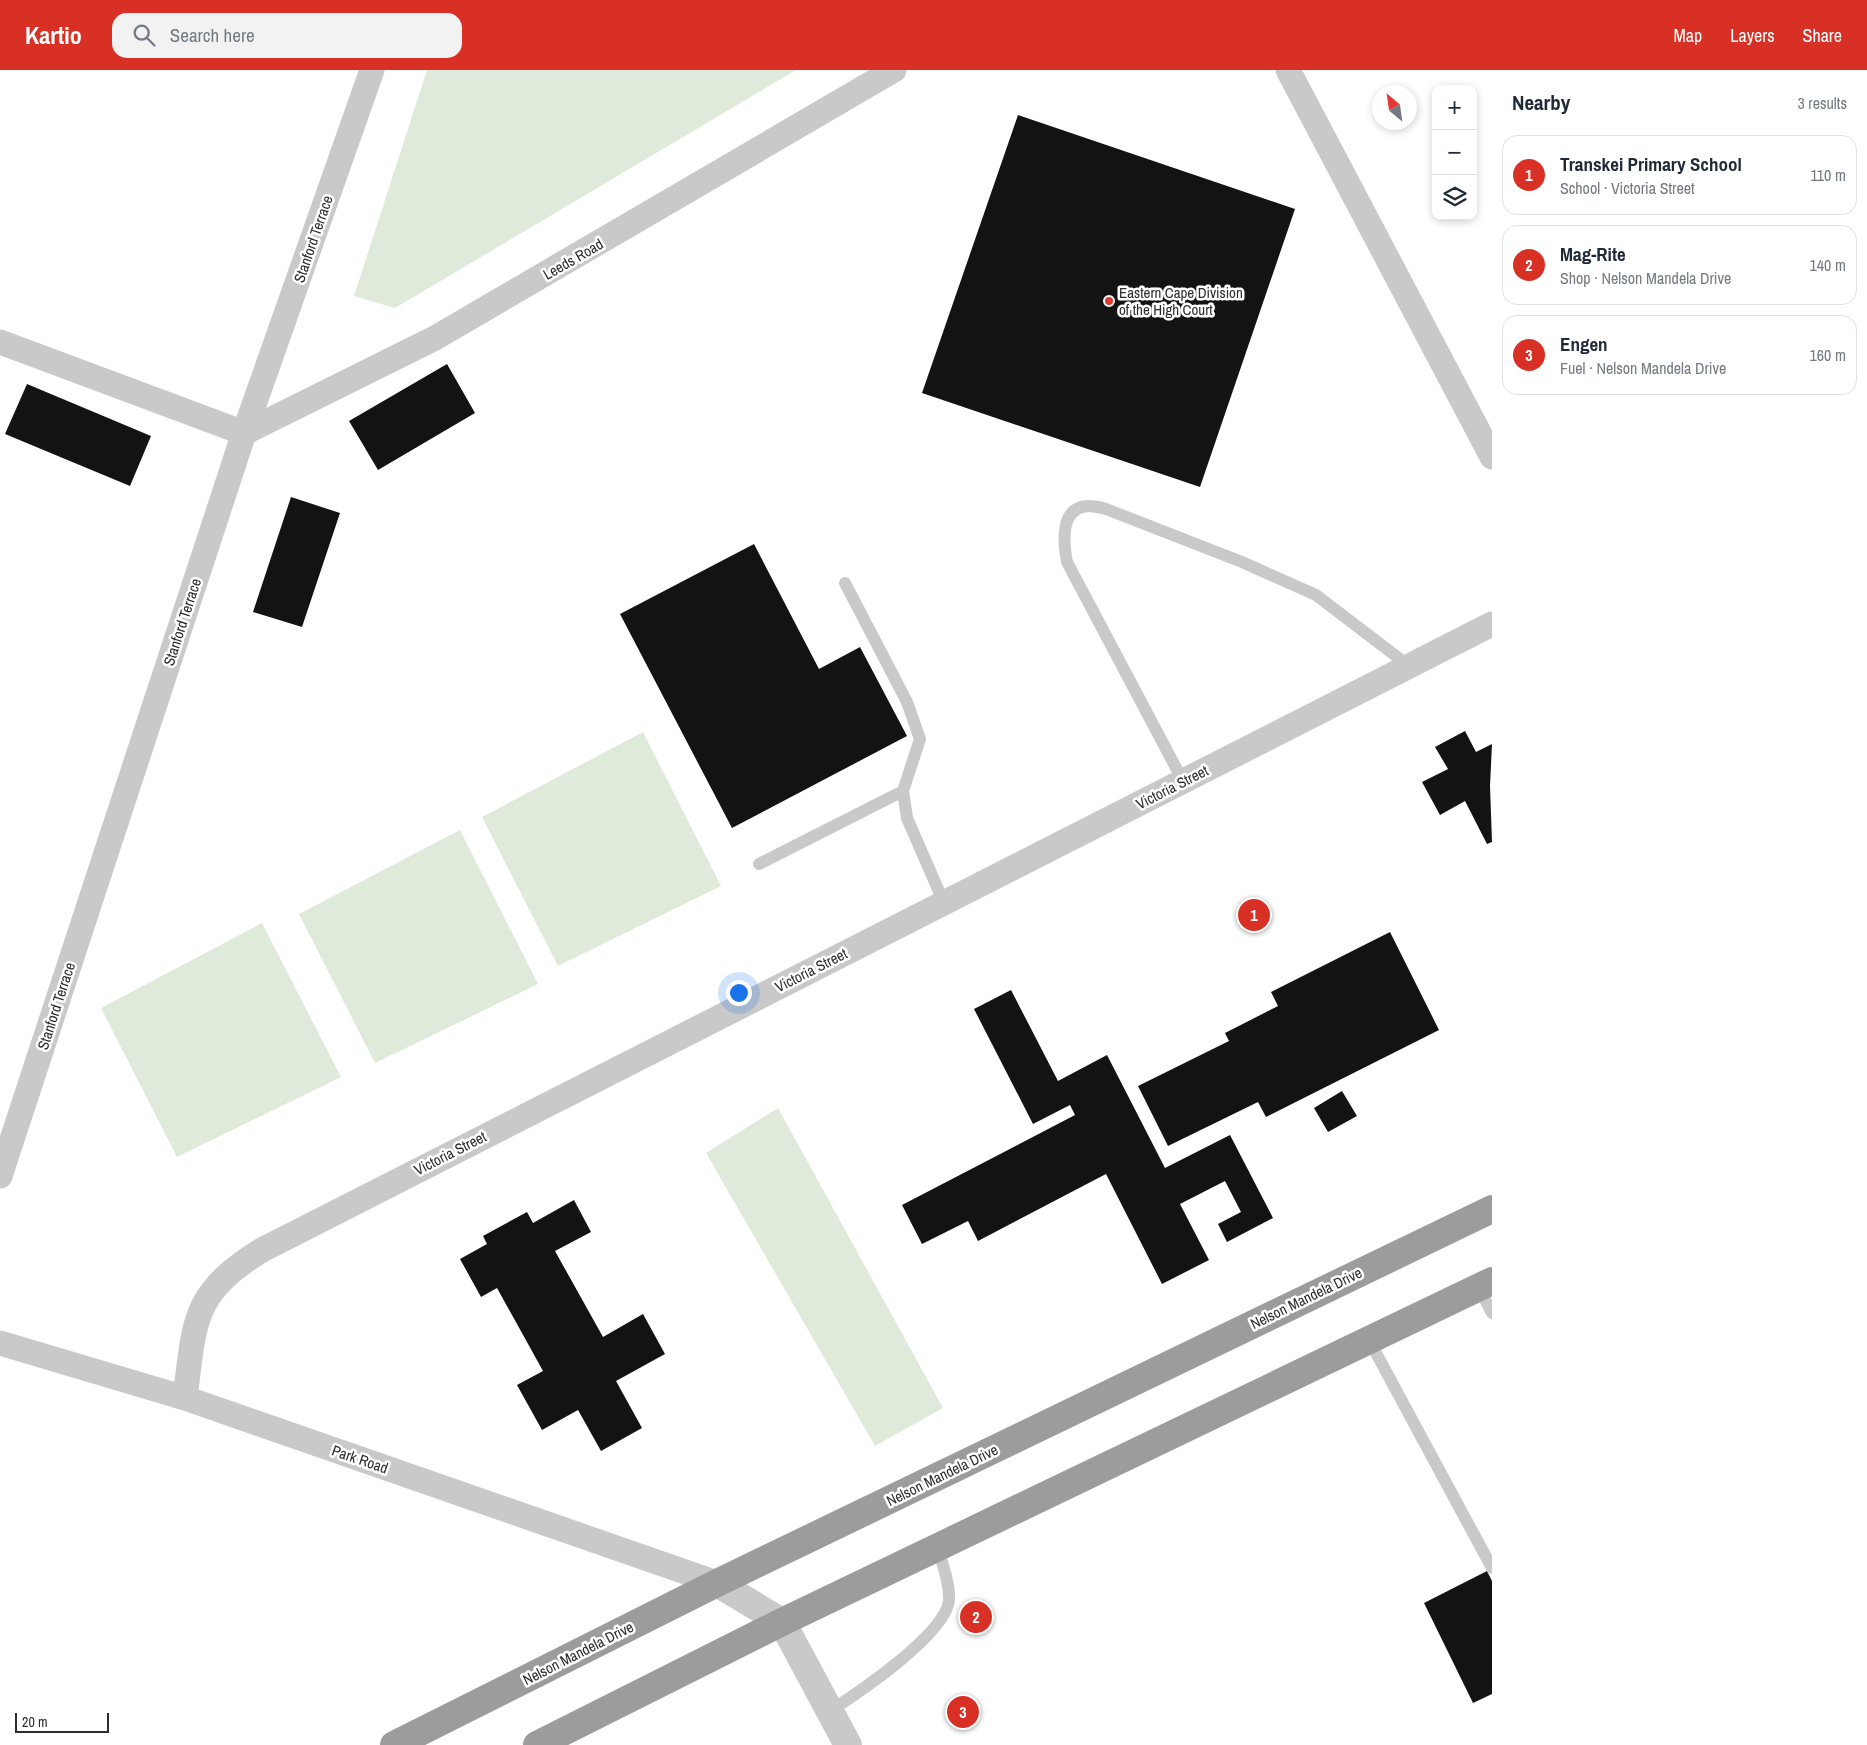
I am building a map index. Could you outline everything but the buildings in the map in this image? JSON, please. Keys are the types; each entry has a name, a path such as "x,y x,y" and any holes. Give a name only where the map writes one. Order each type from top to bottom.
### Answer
{"highway":[{"name":"Nelson Mandela Drive","path":"394,1745 718,1583 1492,1209"},
{"path":"537,1745 782,1622 1485,1285"}],"street":[{"name":"Stanford Terrace","path":"0,1176 244,434 372,70"},
{"name":"Leeds Road","path":"244,434 435,338 894,70"},
{"path":"1288,70 1492,457"},
{"path":"0,342 244,434"},
{"name":"Victoria Street","path":"185,1398 193,1335 202,1305 213,1288 235,1267 335,1212 1492,624"},
{"name":"Park Road","path":"0,1343 185,1398 718,1583"},
{"path":"718,1583 782,1622 848,1745"}],"lane":[{"path":"1184,781 1066,562 1063,542 1066,519 1074,510 1092,505 1106,509 1242,562 1316,594 1409,666"},
{"path":"844,583 907,702 920,739 903,791 907,818 944,902"},
{"path":"759,864 903,791"},
{"path":"1485,1285 1492,1314"},
{"path":"1369,1340 1492,1568"},
{"path":"830,1711 877,1680 917,1644 944,1615 949,1600 947,1580 938,1548"}],"green space":[{"path":"427,70 796,70 395,308 354,296"},
{"path":"643,732 721,886 558,966 482,817"},
{"path":"460,830 538,984 375,1063 299,914"},
{"path":"262,923 341,1077 177,1157 101,1008"},
{"path":"778,1108 943,1408 875,1446 706,1153"}],"place":[{"name":"Eastern Cape Division of the High Court","path":"1109,301"},
{"name":"Transkei Primary School","path":"1254,915"},
{"name":"Mag-Rite","path":"976,1617"},
{"name":"Engen","path":"963,1712"}]}
